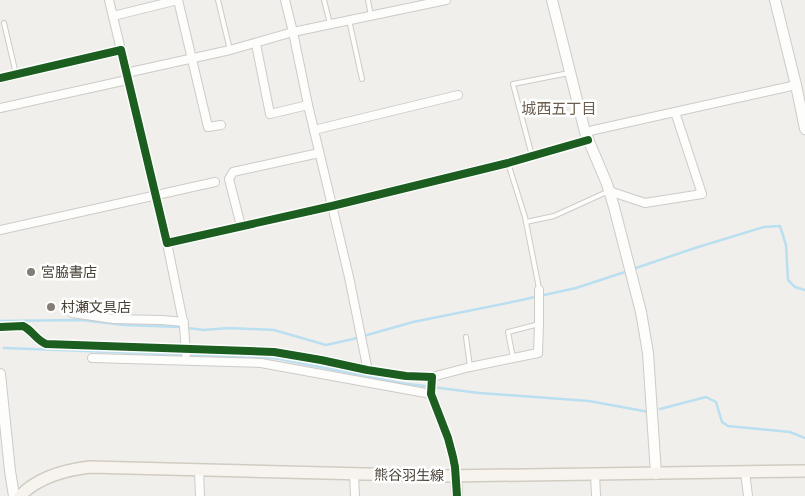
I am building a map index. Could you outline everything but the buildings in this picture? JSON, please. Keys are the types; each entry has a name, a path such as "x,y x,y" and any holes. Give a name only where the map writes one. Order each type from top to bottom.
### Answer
{"main road":[{"name":"熊谷羽生線","path":"20,496 27,489 57,473 90,467 456,476 805,471"}],"street":[{"path":"109,0 167,243 185,326 186,355"},
{"path":"113,16 178,0 208,127 220,125"},
{"path":"285,0 349,277 367,370"},
{"path":"552,0 587,136 609,191 641,312 648,353 656,474"},
{"path":"775,0 805,129"},
{"path":"0,108 193,58 256,44 293,32 441,1"},
{"path":"256,44 270,114 308,105"},
{"path":"0,78 121,50"},
{"path":"167,243 332,206 508,163 587,136 675,112 796,85"},
{"path":"314,130 458,95"},
{"path":"609,191 645,203 702,194 675,112"},
{"path":"240,226 229,179 233,172 320,153"},
{"path":"0,230 214,182"},
{"path":"0,327 26,327 46,344 261,363 431,386 470,367 538,353 540,324 539,290"},
{"path":"72,313 114,319 162,320 185,326"},
{"path":"92,358 274,352 406,376 431,386"},
{"path":"0,374 3,433 14,496"},
{"path":"431,386 454,457 457,496"},
{"path":"199,470 200,496"},
{"path":"745,472 748,496"},
{"path":"354,474 355,496"},
{"path":"595,474 596,496"}],"lane":[{"path":"218,0 230,50"},
{"path":"324,0 330,24"},
{"path":"368,0 371,16"},
{"path":"349,20 362,79"},
{"path":"4,24 16,74"},
{"path":"532,156 514,84 571,73"},
{"path":"508,163 526,222 539,290"},
{"path":"526,222 554,216 609,191"},
{"path":"513,358 508,332 540,324"},
{"path":"466,337 470,367"}],"waterway":[{"path":"633,269 764,227 780,226 786,245 788,280 795,287 805,290"},
{"path":"0,321 81,320 204,330 229,328 274,330 326,345 413,322 576,288 628,271"},
{"path":"4,348 274,358 401,383 479,393 589,401 649,412"},
{"path":"660,409 706,397 716,402 722,422 728,426 790,432 805,438"}],"cycle path":[{"path":"0,78 121,50 167,243 332,206 508,163 588,140"},
{"path":"0,327 23,326 46,344 274,352 367,370 406,376 432,377 431,394 448,438 453,457 457,496"}],"place":[{"name":"宮脇書店","path":"31,272"},
{"name":"村瀬文具店","path":"51,307"}],"district":[{"name":"城西五丁目","path":"559,109"}]}
